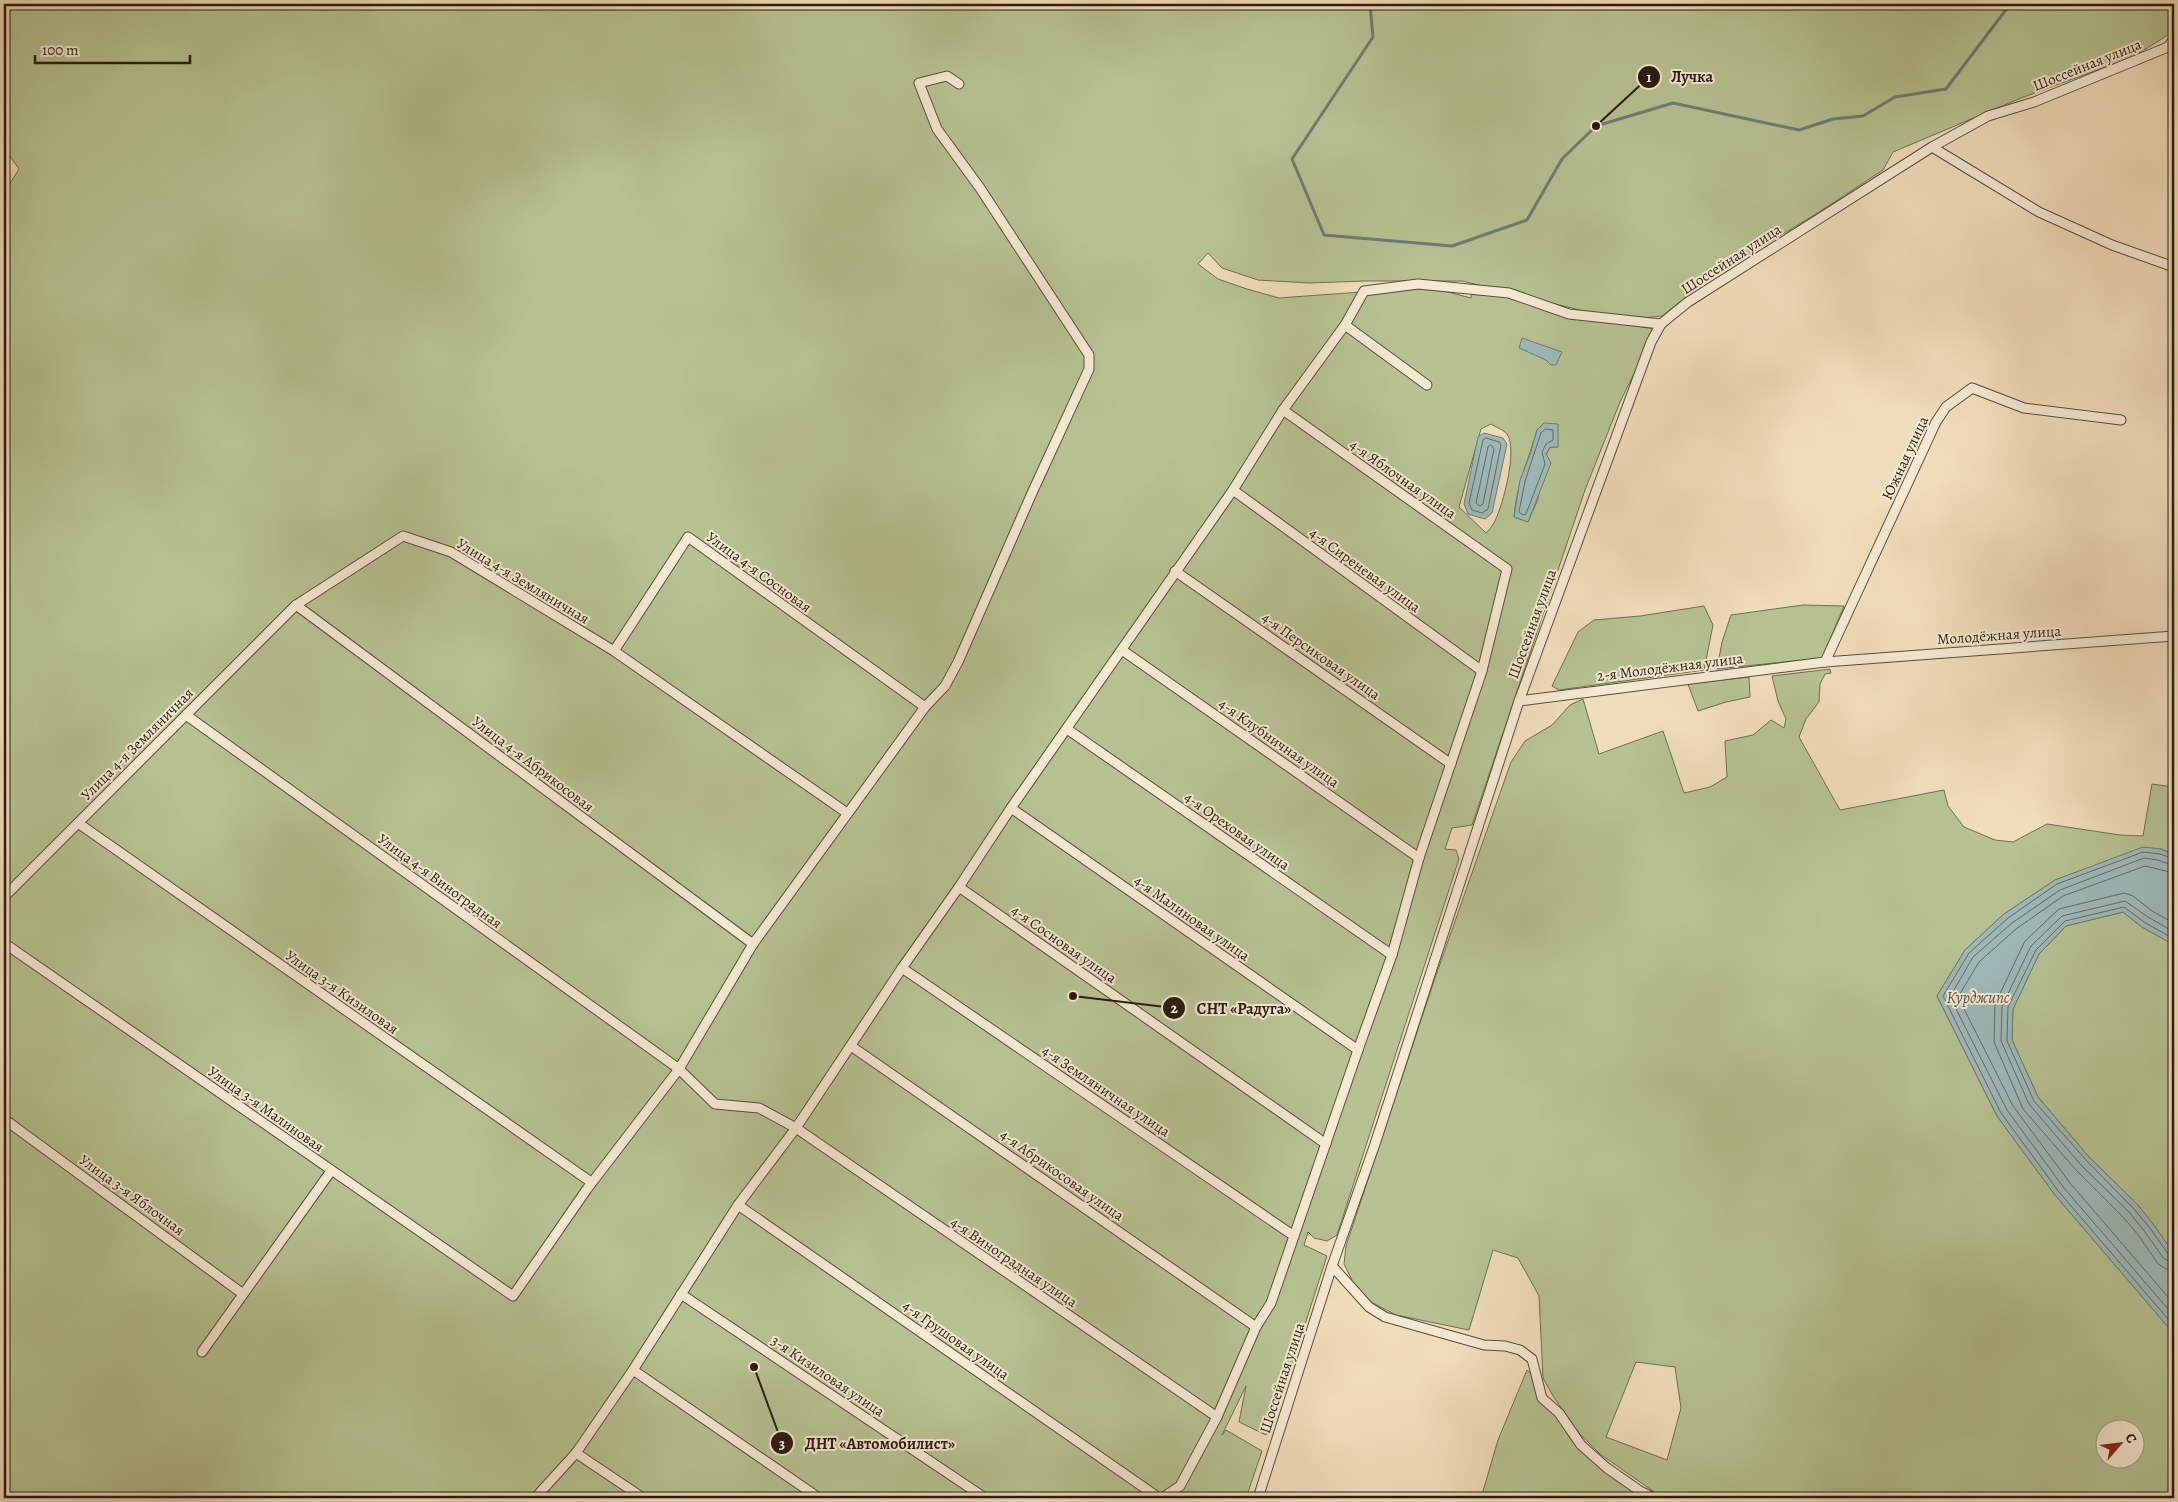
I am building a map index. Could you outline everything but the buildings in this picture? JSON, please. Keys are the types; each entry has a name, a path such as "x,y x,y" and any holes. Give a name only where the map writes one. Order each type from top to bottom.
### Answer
{"street":[{"name":"Шоссейная улица","path":"1258,1498 1332,1266 1375,1144 1519,701 1651,342 1662,324 1688,302 1756,257 1932,148 1988,116 2034,102 2159,51 2168,47 2174,39"},
{"path":"591,1182 679,1069 754,944 847,813 925,707 945,686 958,662 1089,369 1089,355 980,188 937,129 919,82 947,76 959,84"},
{"path":"1932,148 2039,212 2112,244 2174,267"},
{"path":"535,1498 576,1453 633,1370 738,1205 796,1128 1011,808 1233,490 1283,410 1345,325 1364,291 1418,284 1509,293 1569,314 1662,324"},
{"path":"1345,325 1427,384"},
{"name":"Южная улица","path":"1825,662 1936,422 1946,407 1972,388 2024,408 2121,420"},
{"name":"4-я Яблочная улица","path":"1283,410 1507,569 1482,671"},
{"name":"4-я Сиреневая улица","path":"1233,490 1482,671"},
{"name":"Улица 4-я Земляничная","path":"4,897 296,605 402,536 451,552 614,651 847,813"},
{"name":"Улица 4-я Сосновая","path":"614,651 688,537 925,707"},
{"name":"4-я Персиковая улица","path":"1175,571 1451,764"},
{"name":"Улица 4-я Абрикосовая","path":"296,605 754,944"},
{"name":"Молодёжная улица","path":"1825,662 2174,636"},
{"name":"4-я Клубничная улица","path":"1122,650 1420,858"},
{"name":"2-я Молодёжная улица","path":"1519,701 1825,662"},
{"path":"1161,1498 1180,1486 1217,1417 1256,1327 1271,1303 1392,955 1420,858 1482,671"},
{"name":"Улица 4-я Виноградная","path":"186,715 679,1069 716,1104 759,1108 796,1128"},
{"name":"4-я Ореховая улица","path":"1067,729 1392,955"},
{"name":"4-я Малиновая улица","path":"1011,808 1358,1050"},
{"name":"Улица 3-я Кизиловая","path":"78,823 591,1182"},
{"name":"4-я Сосновая улица","path":"959,887 1326,1144"},
{"name":"Улица 3-я Малиновая","path":"4,943 513,1296 591,1182"},
{"name":"4-я Земляничная улица","path":"902,968 1294,1236"},
{"name":"4-я Абрикосовая улица","path":"851,1046 1256,1327"},
{"name":"Улица 3-я Яблочная","path":"4,1119 243,1294"},
{"name":"4-я Виноградная улица","path":"796,1128 1217,1417"},
{"path":"202,1352 331,1171"},
{"name":"4-я Грушовая улица","path":"738,1205 1161,1498"},
{"path":"1332,1266 1369,1307 1385,1316 1484,1345 1505,1346 1520,1350 1532,1358 1542,1398 1559,1413 1580,1445 1607,1468 1640,1491 1654,1498"},
{"name":"3-я Кизиловая улица","path":"681,1294 985,1498"},
{"path":"633,1370 819,1498"},
{"path":"576,1453 643,1498"}],"green space":[{"path":"4,4 2174,4 2174,31 2133,57 2021,98 1893,152 1883,170 1816,214 1713,276 1662,316 1642,318 1596,314 1462,281 1309,283 1258,280 1222,268 1208,253 1198,264 1218,279 1279,298 1429,287 1471,298 1471,292 1517,298 1580,318 1656,329 1620,402 1585,490 1472,825 1452,828 1445,849 1456,850 1459,859 1337,1235 1327,1241 1314,1238 1308,1232 1304,1245 1327,1256 1275,1413 1266,1435 1239,1422 1246,1386 1222,1435 1226,1430 1262,1451 1246,1498 4,1498 4,193 19,169 4,148","holes":["1491,424 1507,434 1511,452 1502,502 1495,521 1486,533 1459,507 1481,429","1537,430 1558,447 1550,447 1546,455 1538,499 1528,522 1514,517 1515,506 1520,483"]},
{"path":"1803,605 1844,606 1822,658 1717,669 1722,642 1731,615"},
{"path":"1704,606 1713,625 1704,670 1559,690 1552,686 1578,632 1594,620 1640,616"},
{"path":"1830,669 1831,673 1825,674 1820,684 1819,702 1806,719 1799,737 1840,810 1944,790 1948,806 1964,827 1995,840 2013,842 2047,824 2120,835 2143,836 2152,784 2174,787 2174,855 2161,849 2092,867 2055,880 2004,914 1965,950 1937,996 1997,1116 2055,1195 2174,1334 2174,1498 1663,1498 1600,1454 1579,1433 1553,1396 1543,1378 1539,1296 1518,1258 1493,1250 1469,1330 1396,1315 1371,1302 1353,1282 1344,1264 1346,1246 1434,981 1511,762 1525,741 1552,725 1570,705 1583,699 1599,754 1663,731 1684,793 1710,787 1727,777 1725,741 1753,735 1771,720 1784,728 1786,719 1778,701 1772,676","holes":["1636,1362 1675,1367 1681,1408 1667,1460 1606,1437"]},
{"path":"1749,677 1750,697 1698,711 1688,684"},
{"path":"2123,912 2142,927 2174,945 2174,1254 2137,1204 2089,1157 2038,1097 2012,1040 2013,1009 2039,954 2066,926"},
{"path":"1527,1370 1534,1376 1540,1400 1557,1418 1574,1444 1599,1466 1648,1498 1481,1498 1498,1440"}],"water":[{"path":"1522,338 1562,352 1556,365 1551,365 1546,360 1519,348"},
{"path":"1544,423 1558,424 1558,447 1550,447 1546,454 1551,463 1528,522 1514,517 1520,480 1537,430"},
{"path":"1484,433 1503,438 1507,444 1492,513 1485,519 1468,514 1464,504 1478,437"},
{"name":"Курджипс","path":"2143,847 2161,849 2174,855 2174,945 2142,927 2123,912 2066,926 2039,954 2013,1009 2012,1040 2038,1097 2089,1157 2137,1204 2174,1254 2174,1334 2055,1195 1997,1116 1937,996 1965,950 2004,914 2055,880"}],"waterway":[{"path":"1370,4 1373,37 1292,159 1324,235 1452,246 1527,220 1562,159 1596,126 1673,103 1799,130 1833,119 1863,116 1895,97 1946,89 2008,7 2006,4"}],"place":[{"name":"Лучка","path":"1596,126"},
{"name":"СНТ «Радуга»","path":"1073,996"},
{"name":"ДНТ «Автомобилист»","path":"754,1367"}]}
